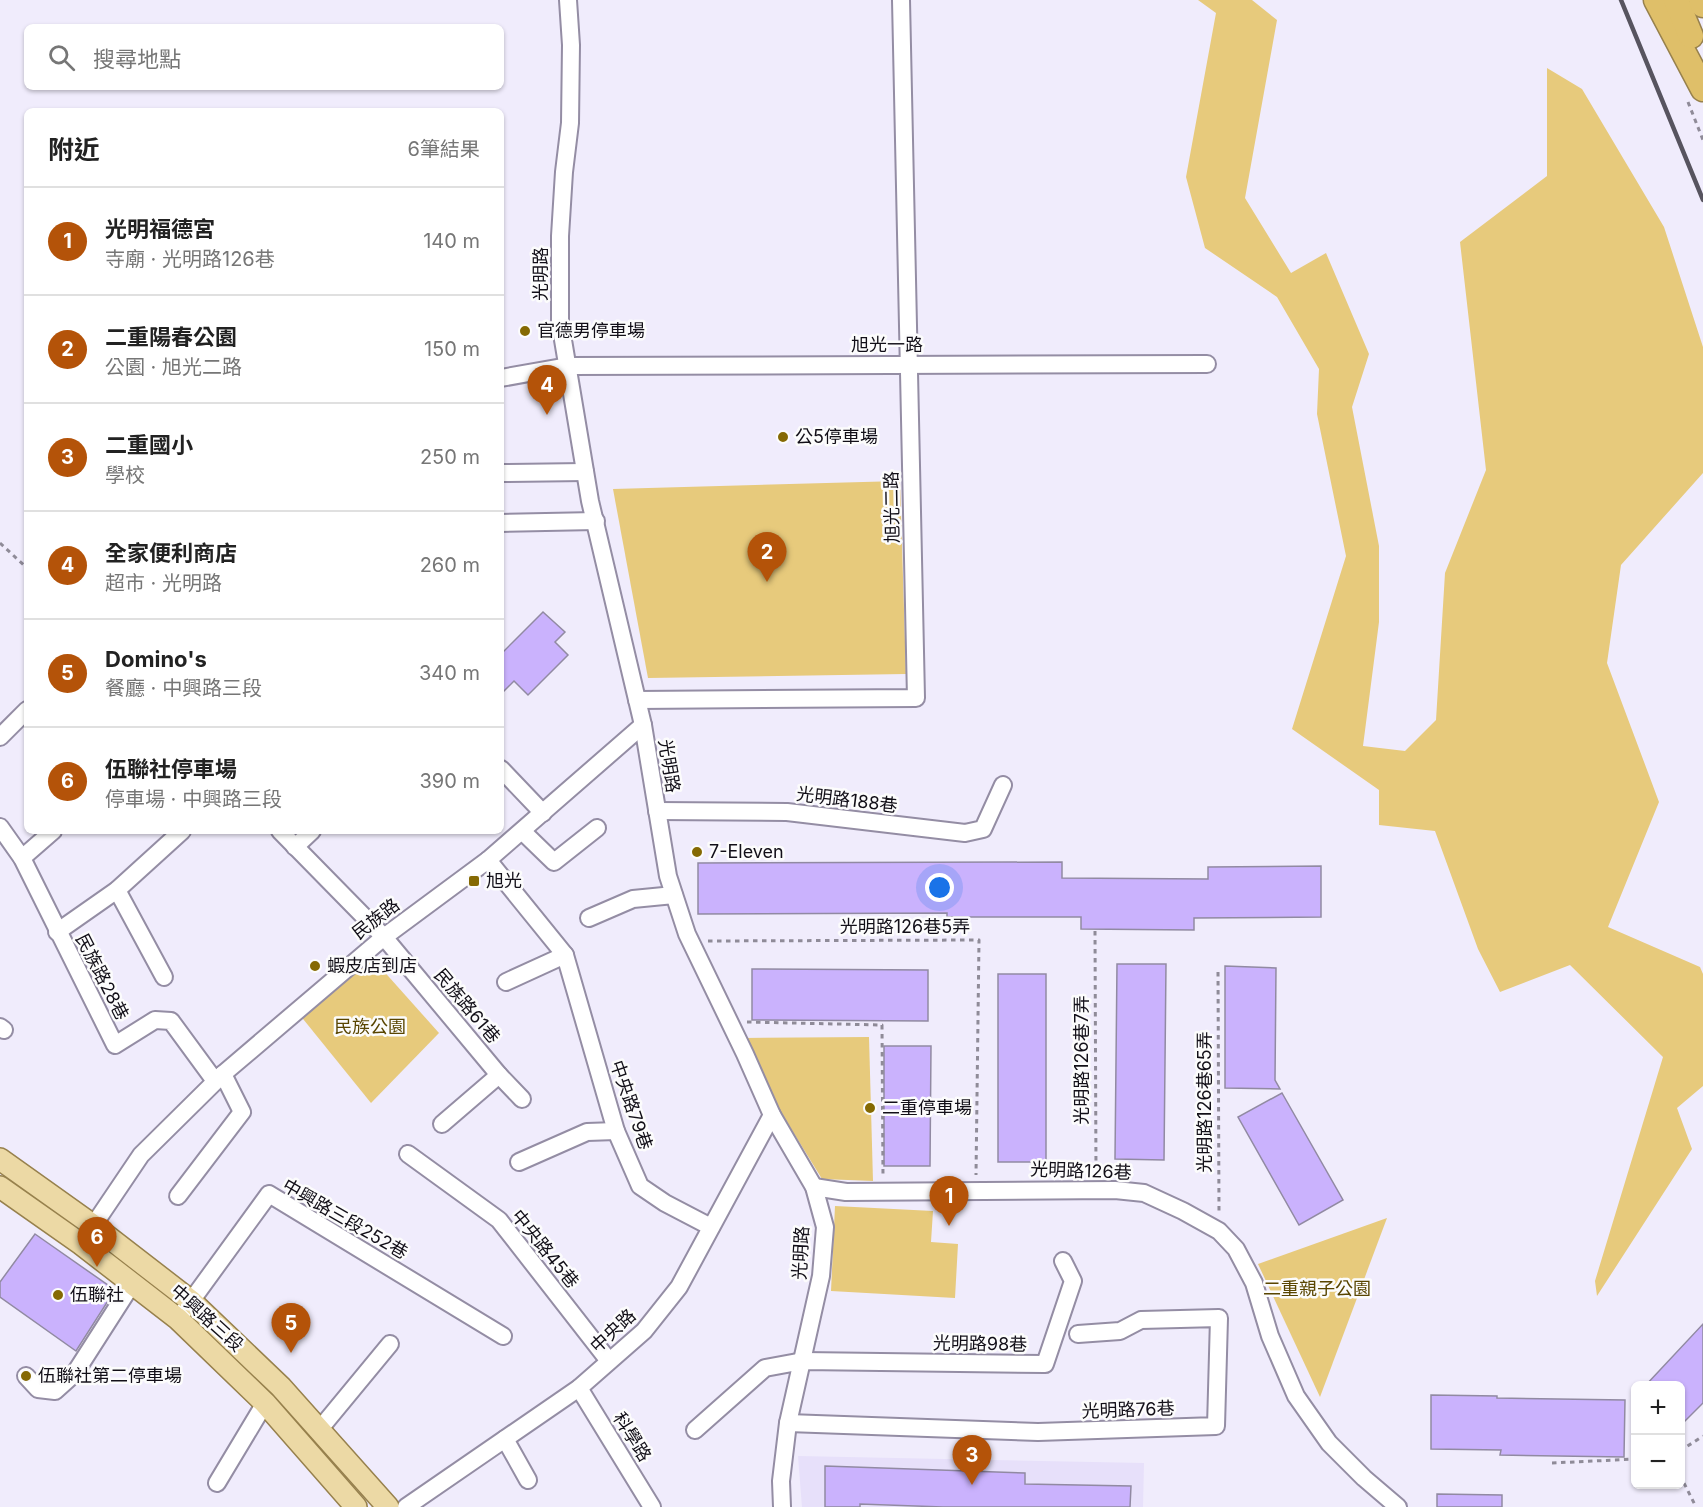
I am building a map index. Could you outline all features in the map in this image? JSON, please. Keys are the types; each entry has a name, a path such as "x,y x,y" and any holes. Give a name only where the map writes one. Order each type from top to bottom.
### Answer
{"highway":[{"path":"1656,0 1703,89"},
{"path":"1676,0 1703,68"},
{"path":"1701,0 1703,5"}],"main road":[{"name":"中興路三段","path":"0,1159 191,1301 281,1387 388,1507"},
{"name":"中興路三段","path":"0,1187 81,1244 178,1319 265,1403 356,1507"}],"street":[{"name":"光明路","path":"568,0 571,45 570,123 564,172 561,236 561,322 585,472 643,724 668,876 691,941 772,1115 813,1187 825,1227 821,1276 788,1423 781,1481 782,1507"},
{"name":"旭光二路","path":"637,700 916,698 901,0"},
{"name":"旭光一路","path":"504,377 568,366 1207,364"},
{"path":"504,473 585,472"},
{"path":"504,523 596,521"},
{"path":"0,737 24,713"},
{"name":"民族路","path":"81,1244 141,1155 219,1078 384,937 488,860 643,724"},
{"path":"504,772 543,813"},
{"name":"光明路188巷","path":"657,811 787,812 965,833 983,829 1003,785"},
{"path":"0,827 22,858 57,932 117,890 180,834"},
{"path":"522,831 554,862 597,828"},
{"path":"22,858 50,834"},
{"name":"民族路61巷","path":"283,834 384,937 499,1075 522,1099"},
{"path":"295,847 309,834"},
{"path":"488,860 565,956 506,982"},
{"path":"117,890 164,977"},
{"path":"589,918 633,899 674,895"},
{"name":"民族路28巷","path":"57,932 115,1045 155,1020 171,1021 219,1078"},
{"name":"中央路79巷","path":"565,956 616,1131 640,1186 665,1203 711,1227"},
{"path":"442,1124 499,1075"},
{"path":"178,1196 242,1112 219,1078"},
{"name":"中央路","path":"406,1507 579,1388 644,1331 679,1287 772,1115"},
{"path":"519,1162 587,1132 616,1131"},
{"name":"中央路45巷","path":"408,1154 499,1221 609,1361"},
{"name":"光明路126巷","path":"813,1187 846,1192 1096,1189 1144,1193 1183,1210 1219,1231 1236,1249 1254,1283 1270,1336 1296,1396 1329,1443 1364,1478 1398,1507"},
{"name":"中興路三段252巷","path":"178,1319 269,1194 503,1336"},
{"name":"光明路98巷","path":"803,1361 1046,1364 1073,1281 1063,1261"},
{"path":"26,1376 38,1389 55,1391 75,1373 132,1284"},
{"name":"光明路76巷","path":"788,1423 1038,1432 1216,1426 1219,1318 1141,1320 1120,1331 1078,1334"},
{"path":"319,1430 390,1344"},
{"path":"695,1430 765,1368 803,1361"},
{"name":"科學路","path":"579,1388 652,1507"},
{"path":"217,1483 265,1403"},
{"path":"505,1439 528,1479"}],"path":[{"path":"0,543 24,565"},
{"name":"光明路126巷7弄","path":"1095,931 1096,1189"},
{"name":"光明路126巷5弄","path":"691,941 979,940 975,1189"},
{"name":"光明路126巷65弄","path":"1218,972 1219,1231"},
{"path":"730,1022 882,1025 883,1191"},
{"path":"1685,1448 1703,1436"},
{"path":"1552,1464 1631,1459"},
{"path":"1685,1485 1696,1507"}],"shaded area":[{"path":"798,1456 1144,1463 1143,1507 802,1507"}],"green space":[{"path":"1198,0 1252,0 1277,20 1245,198 1291,273 1326,253 1369,354 1352,407 1379,546 1379,622 1363,746 1405,751 1436,720 1445,573 1486,470 1460,242 1547,176 1547,68 1582,89 1664,227 1703,347 1703,473 1621,565 1607,663 1659,802 1608,927 1700,967 1703,974 1703,1086 1677,1108 1692,1149 1597,1296 1595,1281 1663,1057 1570,965 1500,992 1478,949 1435,831 1379,825 1379,790 1292,729 1346,556 1317,414 1319,369 1277,297 1205,248 1186,177 1216,13"},
{"path":"900,481 906,674 648,678 613,489"},
{"name":"民族公園","path":"364,949 439,1033 371,1103 295,1009"},
{"path":"869,1037 873,1181 822,1179 777,1106 744,1038"},
{"path":"835,1206 933,1211 931,1242 958,1244 955,1298 831,1291"},
{"name":"二重親子公園","path":"1387,1218 1320,1397 1258,1264"}],"building":[{"path":"543,612 565,632 555,642 568,655 528,695 514,681 504,691 504,651"},
{"path":"1062,862 1062,878 1208,879 1208,867 1321,866 1321,917 1194,918 1194,930 1081,929 1081,917 947,917 947,913 698,914 698,863"},
{"path":"1117,964 1166,964 1164,1160 1115,1159"},
{"path":"1225,966 1276,968 1275,1080 1280,1089 1225,1088"},
{"path":"752,969 928,970 928,1021 752,1020"},
{"path":"998,974 1046,974 1046,1162 998,1162"},
{"path":"884,1046 931,1046 930,1166 884,1166"},
{"path":"1282,1093 1343,1200 1299,1225 1238,1117"},
{"name":"伍聯社","path":"35,1234 115,1290 76,1351 0,1297 0,1282"},
{"path":"1703,1324 1703,1403 1685,1421 1685,1381 1650,1381"},
{"path":"1431,1395 1625,1400 1624,1457 1500,1455 1501,1450 1431,1449"},
{"path":"825,1466 1025,1473 1025,1484 1131,1486 1130,1507 943,1507 860,1504 860,1507 825,1507"},
{"path":"1437,1494 1502,1495 1502,1507 1437,1507"}],"railway":[{"path":"1621,0 1703,200"}],"place":[{"name":"官德男停車場","path":"525,331"},
{"name":"全家便利商店","path":"547,415"},
{"name":"公5停車場","path":"783,437"},
{"name":"二重陽春公園","path":"767,582"},
{"name":"7-Eleven","path":"697,852"},
{"name":"旭光","path":"474,881"},
{"name":"蝦皮店到店","path":"315,966"},
{"name":"二重停車場","path":"870,1108"},
{"name":"光明福德宮","path":"949,1226"},
{"name":"伍聯社停車場","path":"97,1267"},
{"name":"伍聯社","path":"58,1295"},
{"name":"Domino's","path":"291,1353"},
{"name":"伍聯社第二停車場","path":"26,1376"},
{"name":"二重國小","path":"972,1485"}]}
